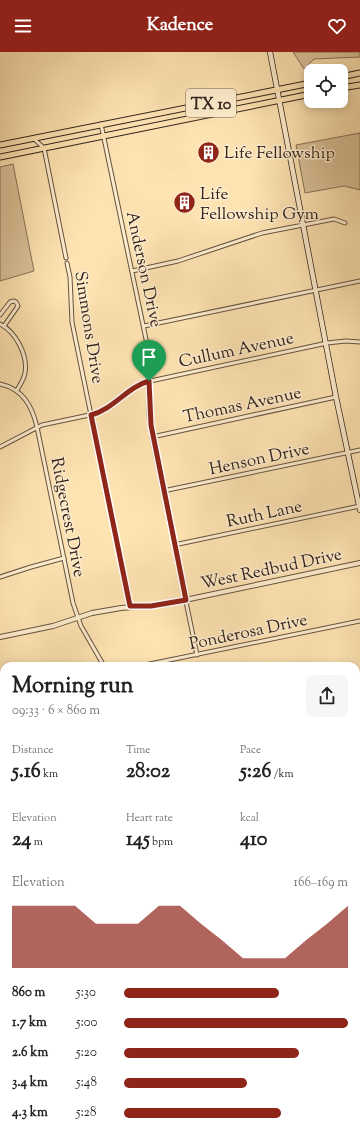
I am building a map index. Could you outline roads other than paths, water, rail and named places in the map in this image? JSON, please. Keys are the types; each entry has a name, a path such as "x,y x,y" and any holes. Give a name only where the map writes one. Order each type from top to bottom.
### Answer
{"main road":[{"path":"270,52 327,343 336,397 360,508"},
{"path":"348,76 360,73"},
{"name":"TX 10","path":"0,145 304,84"},
{"path":"348,87 360,85"},
{"name":"TX 10","path":"0,157 304,96"}],"street":[{"name":"Anderson Drive","path":"101,124 144,326 147,344 152,437 197,655"},
{"path":"33,138 44,148"},
{"name":"Simmons Drive","path":"44,148 66,258"},
{"path":"132,271 178,261 262,233 334,219 345,223"},
{"name":"Simmons Drive","path":"67,263 70,277 72,322 130,606"},
{"path":"144,326 360,281"},
{"path":"0,315 10,302 16,302 18,306 2,325 14,335 18,342 25,364 25,373 17,390 0,384"},
{"name":"Cullum Avenue","path":"0,447 38,427 91,415 105,409 136,386 149,381 327,343 346,341 360,342"},
{"name":"Ridgecrest Drive","path":"17,390 33,409 38,427 73,603 81,626 102,662"},
{"name":"Thomas Avenue","path":"152,437 336,397"},
{"name":"Henson Drive","path":"163,491 360,450"},
{"name":"Ruth Lane","path":"174,545 360,508"},
{"path":"0,577 31,566 64,558"},
{"name":"West Redbud Drive","path":"0,636 53,626 92,613 130,606 151,606 186,600 360,563"},
{"name":"Ponderosa Drive","path":"161,662 360,621"}],"place":[{"name":"Life Fellowship","path":"209,152"},
{"name":"Life Fellowship Gym","path":"185,203"}]}
